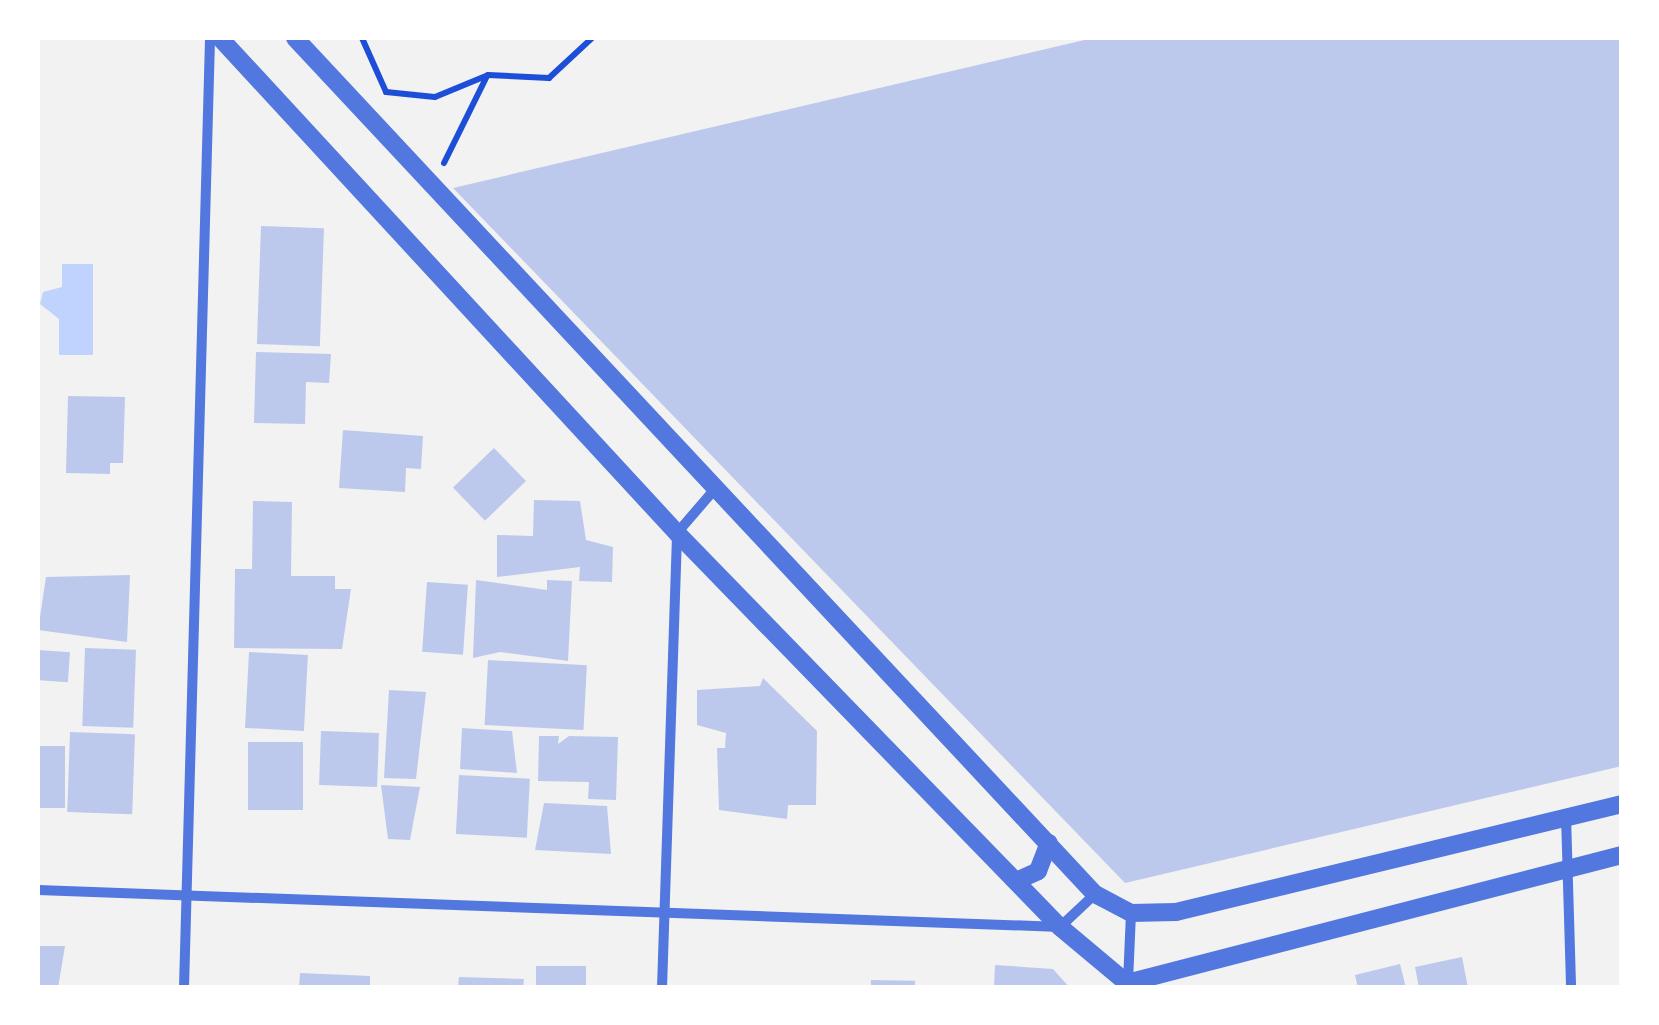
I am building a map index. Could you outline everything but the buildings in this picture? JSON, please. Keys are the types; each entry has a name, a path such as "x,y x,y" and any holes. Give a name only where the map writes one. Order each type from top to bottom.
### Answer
{"street":[{"path":"184,988 210,38"},
{"path":"220,38 676,532 1060,927 1127,985"},
{"path":"296,38 1095,894 1131,913 1176,912 1622,804"},
{"path":"662,988 676,532 715,488"},
{"path":"1566,816 1574,866 1571,988"},
{"path":"1016,881 1038,872 1048,844"},
{"path":"1127,985 1622,855"},
{"path":"38,890 1060,927 1095,894"},
{"path":"1127,985 1131,913"}],"path":[{"path":"362,38 386,92 435,97 488,76 550,78 592,38"},
{"path":"439,174 488,76"}],"water":[{"path":"62,264 93,264 93,355 59,355 59,319 40,304 43,292 62,287"}]}
